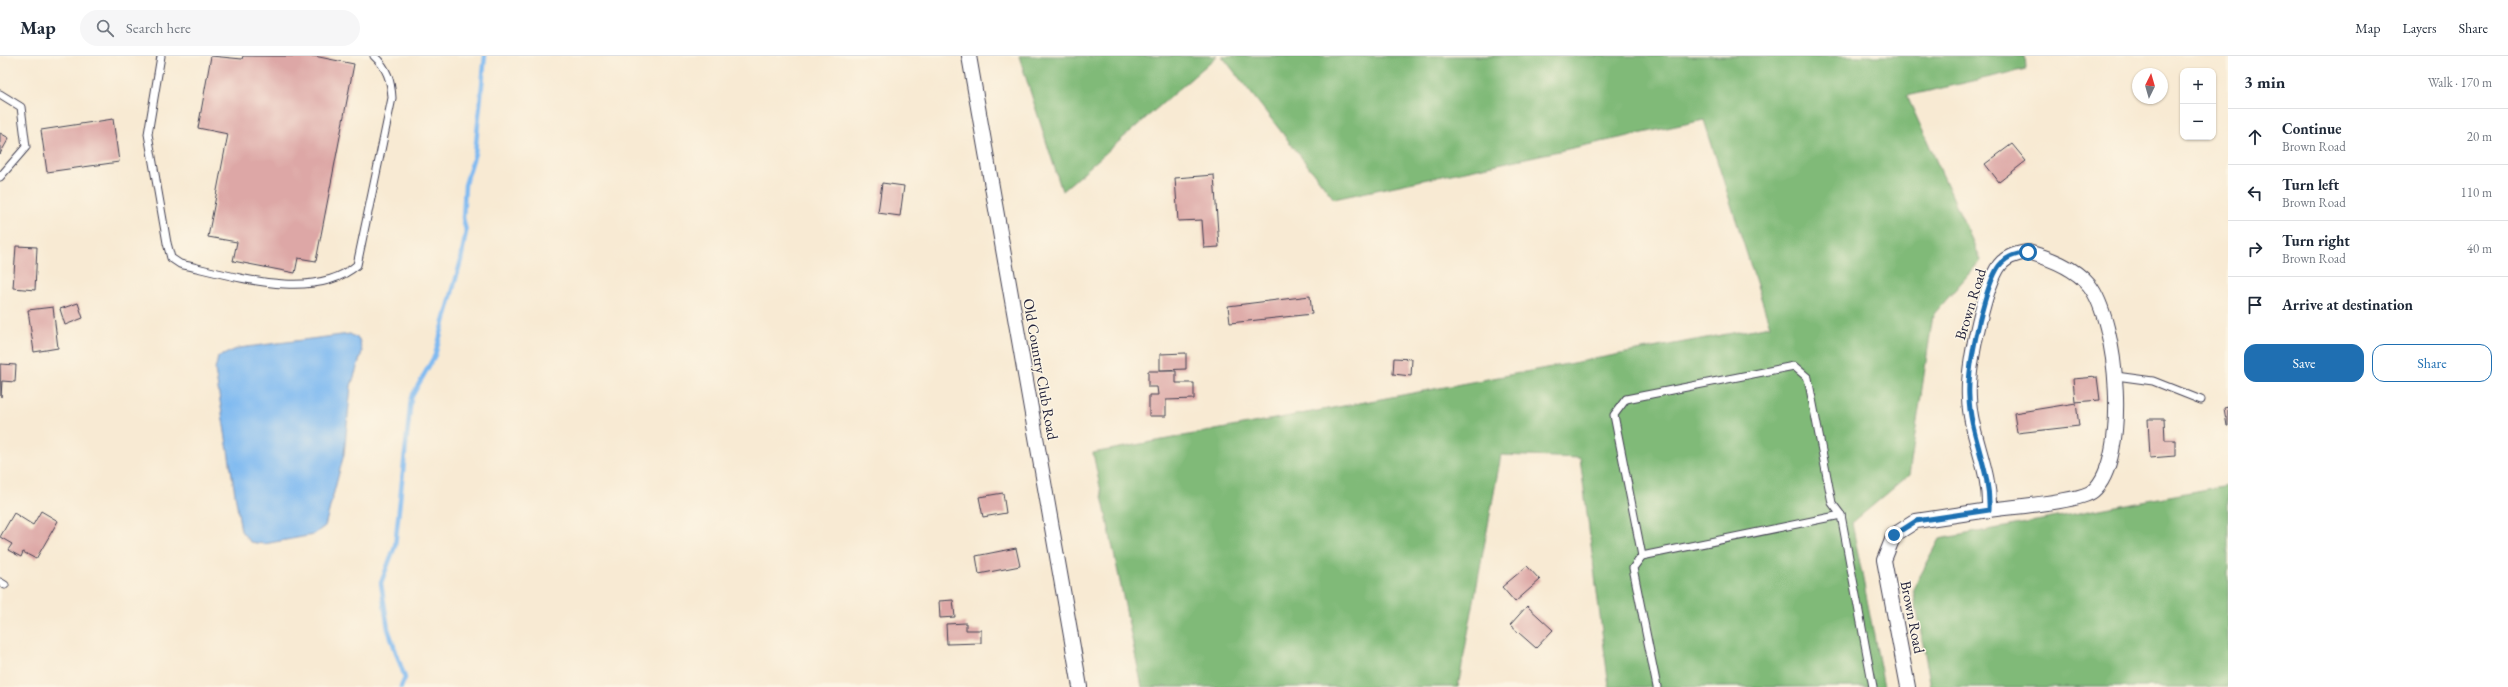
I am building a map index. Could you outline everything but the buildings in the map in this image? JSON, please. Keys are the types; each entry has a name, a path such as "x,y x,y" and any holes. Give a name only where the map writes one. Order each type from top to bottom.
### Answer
{"street":[{"name":"Old Country Club Road","path":"969,56 1080,687"},
{"name":"Brown Road","path":"1908,687 1884,560 1894,535 1916,521 2076,498 2092,491 2102,478 2109,460 2116,406 2116,376 2110,332 2089,285 2068,268 2044,257 2028,252 2010,255 1997,268 1985,303 1970,370 1969,397 1990,491 1989,510"}],"lane":[{"path":"160,56 148,134 171,258 180,264 291,285 346,274 357,265 392,98 391,83 384,65 374,56"},
{"path":"0,94 21,107 26,147 0,177"},
{"path":"1642,556 1614,414 1626,399 1794,366 1808,378 1832,503 1841,515 1874,687"},
{"path":"2116,376 2153,381 2201,400"},
{"path":"1657,687 1633,568 1642,556 1841,515"}],"green space":[{"path":"1019,56 1217,56 1062,191"},
{"path":"1222,56 2025,56 2026,69 1907,96 1981,260 1933,315 1909,475 1852,523 1884,687 1609,687 1580,458 1501,455 1458,687 1142,687 1093,453 1770,326 1704,120 1334,199"},
{"path":"2228,485 2228,687 1931,687 1913,589 1940,539"}],"water":[{"path":"350,334 359,339 362,352 351,386 344,454 325,526 313,535 264,544 250,542 241,531 215,370 218,357 239,348"}],"waterway":[{"path":"401,687 405,678 388,629 381,583 395,546 411,398 435,355 461,260 466,231 463,218 465,185 475,153 485,56"}],"route":[{"path":"1894,535 1916,521 1989,510 1990,491 1985,467 1975,434 1969,397 1970,370 1985,303 1997,268 2010,255 2028,252"}]}
